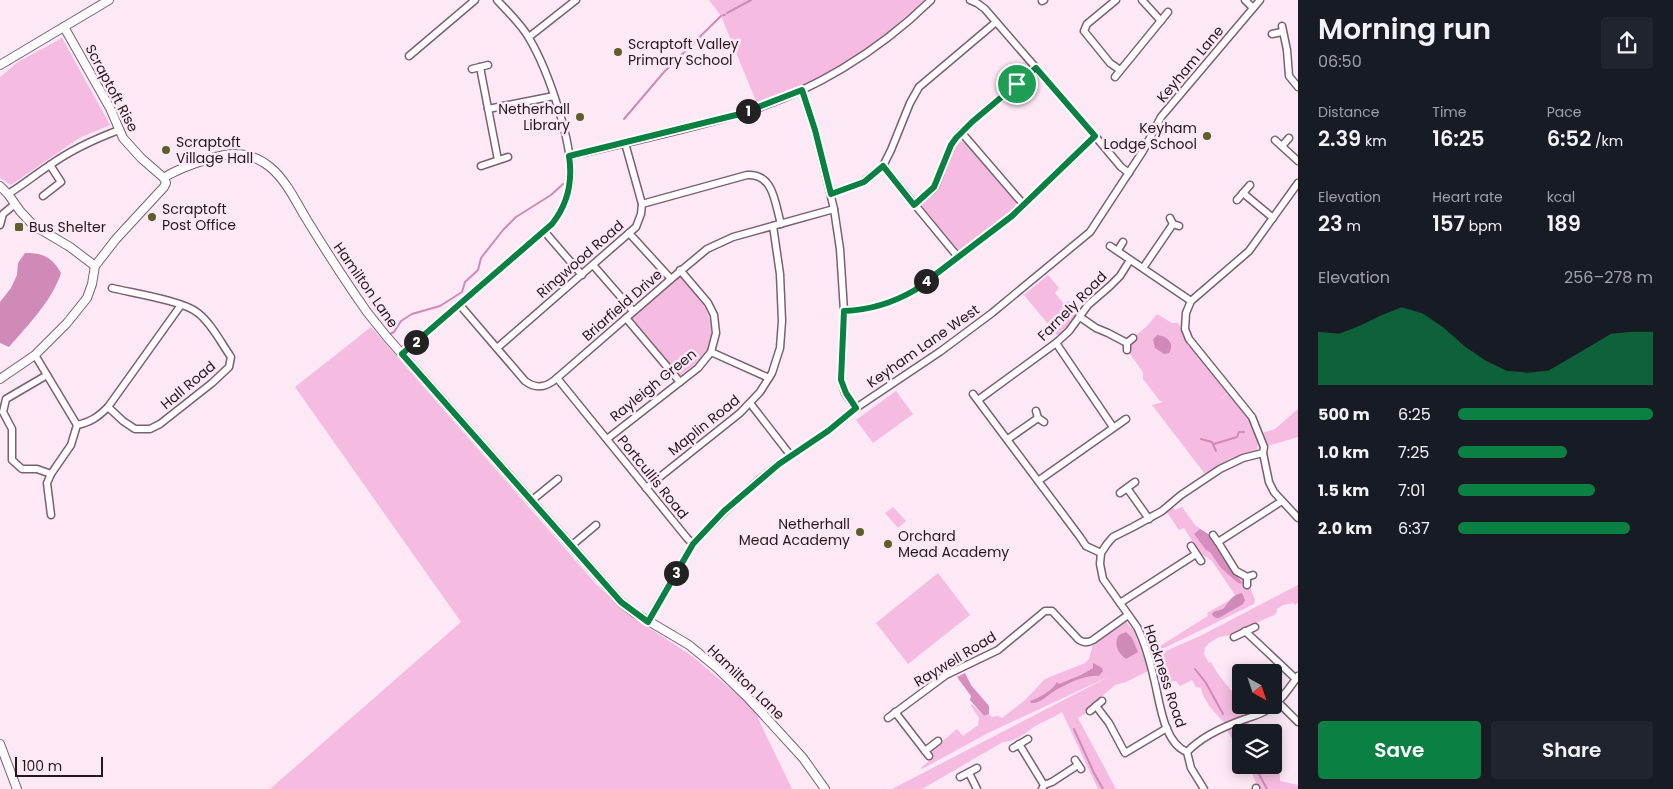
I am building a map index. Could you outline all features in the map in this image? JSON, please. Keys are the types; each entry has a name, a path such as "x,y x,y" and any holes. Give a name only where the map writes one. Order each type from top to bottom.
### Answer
{"street":[{"path":"0,65 109,0"},
{"path":"409,56 475,0"},
{"path":"402,354 544,232 556,219 566,199 571,178 569,156 564,128 554,96 529,37 498,0"},
{"path":"529,37 576,0"},
{"path":"569,156 740,114 802,90 872,50 931,0"},
{"path":"970,0 980,4 1129,173"},
{"path":"1142,0 1161,21"},
{"path":"1245,0 1253,8"},
{"name":"Keyham Lane","path":"1129,173 1144,151 1161,117 1260,0"},
{"path":"1112,1 1087,24 1084,31 1110,63 1120,70"},
{"path":"1115,77 1168,12"},
{"path":"831,194 864,182 883,166 912,97 919,87 996,22"},
{"name":"Scraptoft Rise","path":"64,27 130,147 164,178"},
{"path":"1272,34 1282,29 1286,42 1289,76 1298,87"},
{"path":"472,69 488,66"},
{"path":"480,67 498,160"},
{"path":"914,205 934,187 951,145 961,132 1036,68"},
{"path":"802,90 815,130 834,209 840,249 844,311 841,380 846,393 856,408"},
{"path":"488,109 554,96"},
{"path":"8,194 50,165 92,140 119,130"},
{"path":"961,132 1024,206"},
{"path":"844,311 873,308 899,299 915,290 1024,206 1095,136"},
{"path":"1282,146 1289,138"},
{"path":"1275,140 1298,161"},
{"path":"625,143 642,204 747,175 755,175 763,178 771,186 781,224"},
{"name":"Hamilton Lane","path":"164,178 172,172 189,165 233,154 250,156 269,166 284,182 366,312 571,546 621,602 648,622 689,646 717,668 749,699 803,758 825,789"},
{"path":"480,166 508,157"},
{"path":"43,196 61,182 50,165"},
{"path":"883,166 958,258"},
{"name":"Keyham Lane West","path":"648,622 693,544 724,511 759,480 791,456 992,313 1090,232 1129,173"},
{"path":"0,379 35,355 52,340 86,298 92,284 95,266 116,239 164,187 166,183 164,178"},
{"path":"1298,183 1249,251 1191,302 1186,313 1185,329 1189,339 1252,416 1264,447 1263,453 1269,482 1274,492 1298,518"},
{"path":"0,186 26,218 95,266"},
{"path":"1237,200 1250,186"},
{"path":"1243,193 1273,218"},
{"path":"0,225 3,214 15,204"},
{"name":"Ringwood Road","path":"497,348 629,233 640,219 642,204"},
{"name":"Briarfield Drive","path":"460,304 531,385 543,386 557,378 699,254 716,244 834,209"},
{"path":"1143,268 1174,223"},
{"name":"Maplin Road","path":"646,488 750,404 769,378 778,357 782,330 780,274 773,226"},
{"path":"544,232 582,275"},
{"path":"629,233 671,278"},
{"path":"1118,250 1123,242"},
{"path":"1110,246 1191,302"},
{"name":"Farnely Road","path":"978,400 1056,343 1069,331 1088,305 1120,276 1130,260"},
{"path":"593,265 633,311"},
{"name":"Rayleigh Green","path":"607,439 702,364 711,352 716,333 714,315 704,298 680,270"},
{"name":"Hall Road","path":"108,407 134,429 150,430 182,407 229,367 231,357 217,335 198,313 181,305 112,288"},
{"path":"77,425 98,418 108,407 181,305"},
{"path":"1080,316 1096,328 1108,333 1127,346 1133,338"},
{"path":"626,318 680,382"},
{"path":"1056,343 1114,427"},
{"path":"711,352 769,378"},
{"path":"35,355 77,425 71,445 47,483 51,515"},
{"path":"47,375 6,399 3,412 12,429 12,460 22,469 37,469 51,474"},
{"name":"Portcullis Road","path":"557,378 686,538 693,544"},
{"path":"973,394 1086,546 1101,554 1113,537 1149,519 1220,469 1243,458 1263,453"},
{"path":"750,404 791,456"},
{"path":"1008,440 1037,415 1044,422"},
{"path":"1038,481 1126,419"},
{"path":"532,500 558,479"},
{"path":"1120,493 1135,482"},
{"path":"1127,488 1149,519"},
{"path":"1218,542 1282,501"},
{"path":"571,546 596,525"},
{"path":"1213,535 1236,571 1249,579"},
{"path":"1190,546 1200,561"},
{"name":"Hackness Road","path":"1101,554 1100,564 1103,579 1141,636 1152,669 1158,700 1167,728 1177,745 1187,752 1191,768 1204,789"},
{"path":"1120,603 1196,554"},
{"name":"Raywell Road","path":"888,718 946,675 998,650 1045,611 1055,613 1083,642 1090,642 1128,615"},
{"path":"1234,637 1255,627"},
{"path":"1245,631 1297,677 1282,697"},
{"path":"1090,711 1102,701"},
{"path":"1096,706 1109,723 1130,761"},
{"path":"1282,706 1298,722"},
{"path":"895,712 927,754 938,741"},
{"path":"1187,752 1201,740 1223,728 1260,714"},
{"path":"1125,753 1167,728"},
{"path":"1028,739 1016,746 1043,787 1078,765"},
{"path":"0,744 17,789"},
{"path":"960,777 977,768"},
{"path":"969,773 977,789"}],"shaded area":[{"path":"709,0 924,0 885,34 853,58 800,87 758,106 721,16"},
{"path":"62,38 110,125 79,138 11,185 0,178 0,77 18,62"},
{"path":"961,141 967,144 1016,202 1015,208 960,251 954,250 921,205 941,180 956,145"},
{"path":"25,253 46,257 54,263 61,273 46,303 9,347 0,343 0,302 11,288 17,275 18,263"},
{"path":"1048,275 1059,288 1055,293 1064,304 1069,301 1079,314 1058,336 1024,295"},
{"path":"680,276 698,297 707,312 710,320 711,338 709,348 704,356 679,376 631,319"},
{"path":"1157,314 1172,323 1178,323 1189,347 1193,344 1231,390 1220,399 1232,391 1259,434 1275,429 1298,409 1298,437 1264,447 1259,435 1257,450 1231,458 1205,474 1152,405 1163,402 1159,400 1143,379 1143,372 1127,350 1127,343 1147,326"},
{"path":"371,327 596,584 637,620 692,656 753,708 792,789 270,789 461,622 295,387"},
{"path":"1157,335 1169,341 1171,349 1169,353 1164,354 1155,348 1153,340"},
{"path":"896,391 913,414 873,443 856,420"},
{"path":"1172,506 1175,510 1182,507 1196,526 1208,534 1233,571 1244,580 1245,587 1250,587 1255,600 1254,604 1152,654 1152,651 1208,616 1207,613 1235,595 1212,561 1199,552 1184,528 1179,530 1166,511"},
{"path":"893,507 906,521 898,528 885,513"},
{"path":"1200,529 1208,534 1243,584 1238,583 1221,568 1210,552 1206,550 1194,534"},
{"path":"938,573 970,615 908,664 876,623"},
{"path":"1298,585 1298,603 1283,605 1277,609 1276,614 1230,635 1219,637 1205,648 1204,654 1209,663 1211,662 1232,692 1232,714 1244,715 1225,723 1207,702 1201,688 1196,687 1192,680 1180,686 1176,681 1159,684 1152,657 1200,636"},
{"path":"1242,593 1245,600 1243,604 1219,618 1212,615 1213,612 1223,609 1233,597"},
{"path":"1126,622 1134,631 1144,658 1148,658 1152,669 1126,682 1115,685 1089,707 1088,712 1078,718 1116,789 1098,789 1062,712 1018,738 1003,742 922,789 892,789 1110,676 988,733 921,768 932,758 931,753 933,749 957,729 963,736 978,725 979,718 970,704 984,716 989,714 992,717 998,716 1002,718 1025,700 1045,679 1085,663 1089,659 1093,644"},
{"path":"1126,632 1132,638 1138,652 1126,659 1119,651 1116,642 1119,635"},
{"path":"1093,663 1102,668 1103,671 1099,676 1088,676 1077,680 1035,703 1031,703 1030,701 1045,693 1057,682 1059,684 1093,668"},
{"path":"965,673 971,685 989,706 989,714 984,716 970,700 971,696 957,677"},
{"path":"1232,728 1232,739 1227,730"},
{"path":"1252,774 1280,774 1280,781 1298,785 1298,789 1259,789"}],"waterway":[{"path":"727,13 751,0"},
{"path":"624,119 664,72 721,16"},
{"path":"390,334 394,332 401,321 412,314 440,306 462,292 465,282 478,270 481,258 503,230 516,217 551,195 563,184"},
{"path":"1214,444 1237,437 1239,432 1244,432"},
{"path":"1201,439 1212,442 1216,451"},
{"path":"1195,669 1206,683 1223,714"},
{"path":"1074,729 1103,789"},
{"path":"1259,774 1267,789"}],"place":[{"name":"Scraptoft Valley Primary School","path":"618,52"},
{"name":"Netherhall Library","path":"580,117"},
{"name":"Keyham Lodge School","path":"1207,136"},
{"name":"Scraptoft Village Hall","path":"166,150"},
{"name":"Scraptoft Post Office","path":"152,217"},
{"name":"Bus Shelter","path":"19,227"},
{"name":"Netherhall Mead Academy","path":"860,532"},
{"name":"Orchard Mead Academy","path":"888,544"}],"route":[{"path":"1036,68 1095,136 1024,206 915,290 899,299 882,305 844,311 841,380 842,386 856,408 828,431 779,464 724,511 693,544 648,622 621,602 402,354 552,224 564,206 569,192 571,171 569,156 740,114 802,90 815,130 831,194 844,191 864,182 883,166 914,205 930,192 938,181 951,145 961,132 1017,84 1036,68"}]}
